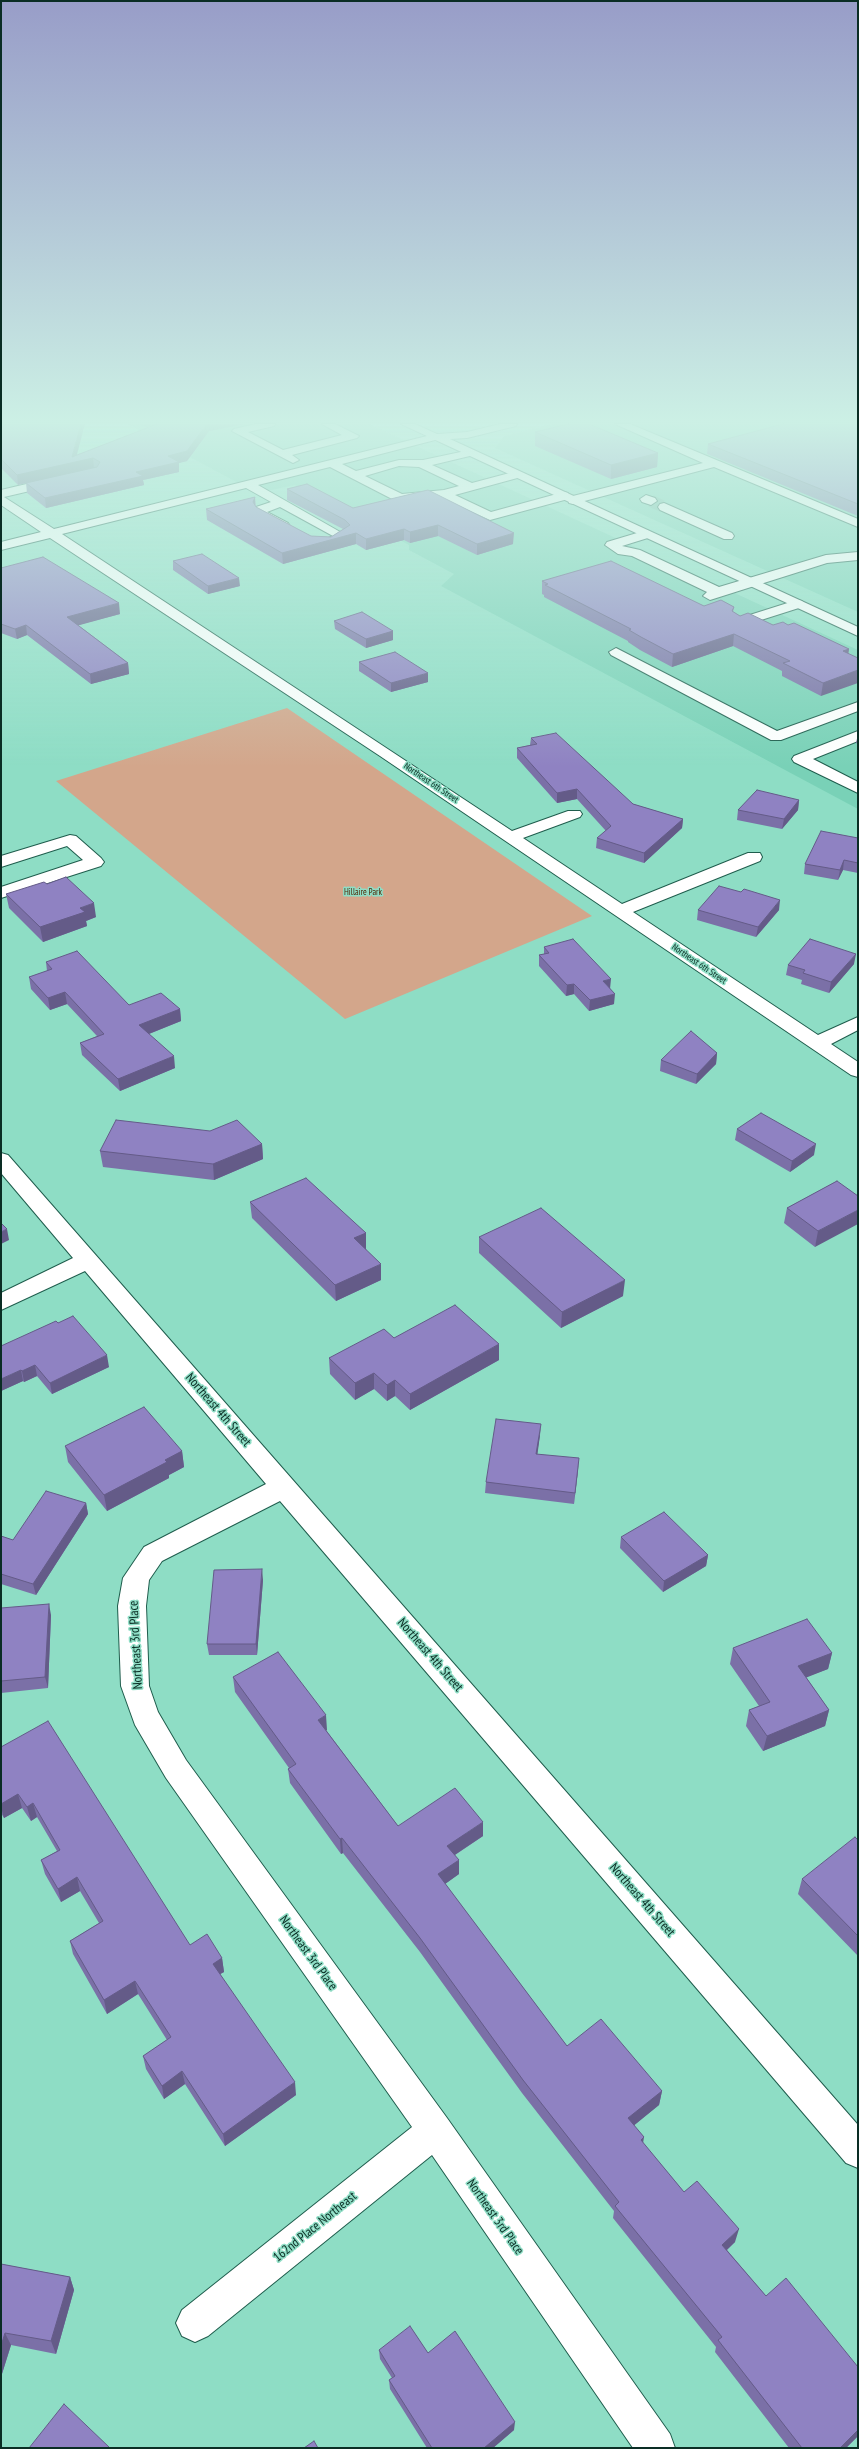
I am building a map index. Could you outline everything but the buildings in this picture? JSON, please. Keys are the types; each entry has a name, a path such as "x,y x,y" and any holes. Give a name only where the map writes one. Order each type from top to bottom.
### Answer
{"street":[{"path":"1,546 31,538"},
{"name":"Northeast 6th Street","path":"60,538 511,837 858,1071"},
{"path":"309,539 322,544 339,538"},
{"path":"633,538 611,545 623,551 635,553 714,594 826,559 858,556"},
{"path":"656,538 797,604 856,629"},
{"path":"739,623 797,604"},
{"path":"616,652 776,737 858,706"},
{"path":"858,736 800,759 858,788"},
{"path":"511,837 574,814"},
{"path":"1,862 70,840 95,862 1,893"},
{"path":"620,911 754,857"},
{"path":"817,1044 858,1023"},
{"name":"Northeast 4th Street","path":"1,1160 858,2151"},
{"path":"1,1302 87,1261"},
{"name":"Northeast 3rd Place","path":"284,1487 153,1554 136,1578 132,1606 135,1686 145,1716 176,1769 435,2130 656,2448"},
{"name":"162nd Place Northeast","path":"195,2323 435,2130"}],"shaded area":[{"path":"396,538 616,538 858,650 858,809 441,586 454,574 409,550 409,545"},
{"path":"695,538 858,538 858,612"}],"green space":[{"name":"Hillaire Park","path":"287,708 592,916 345,1019 56,781"}]}
